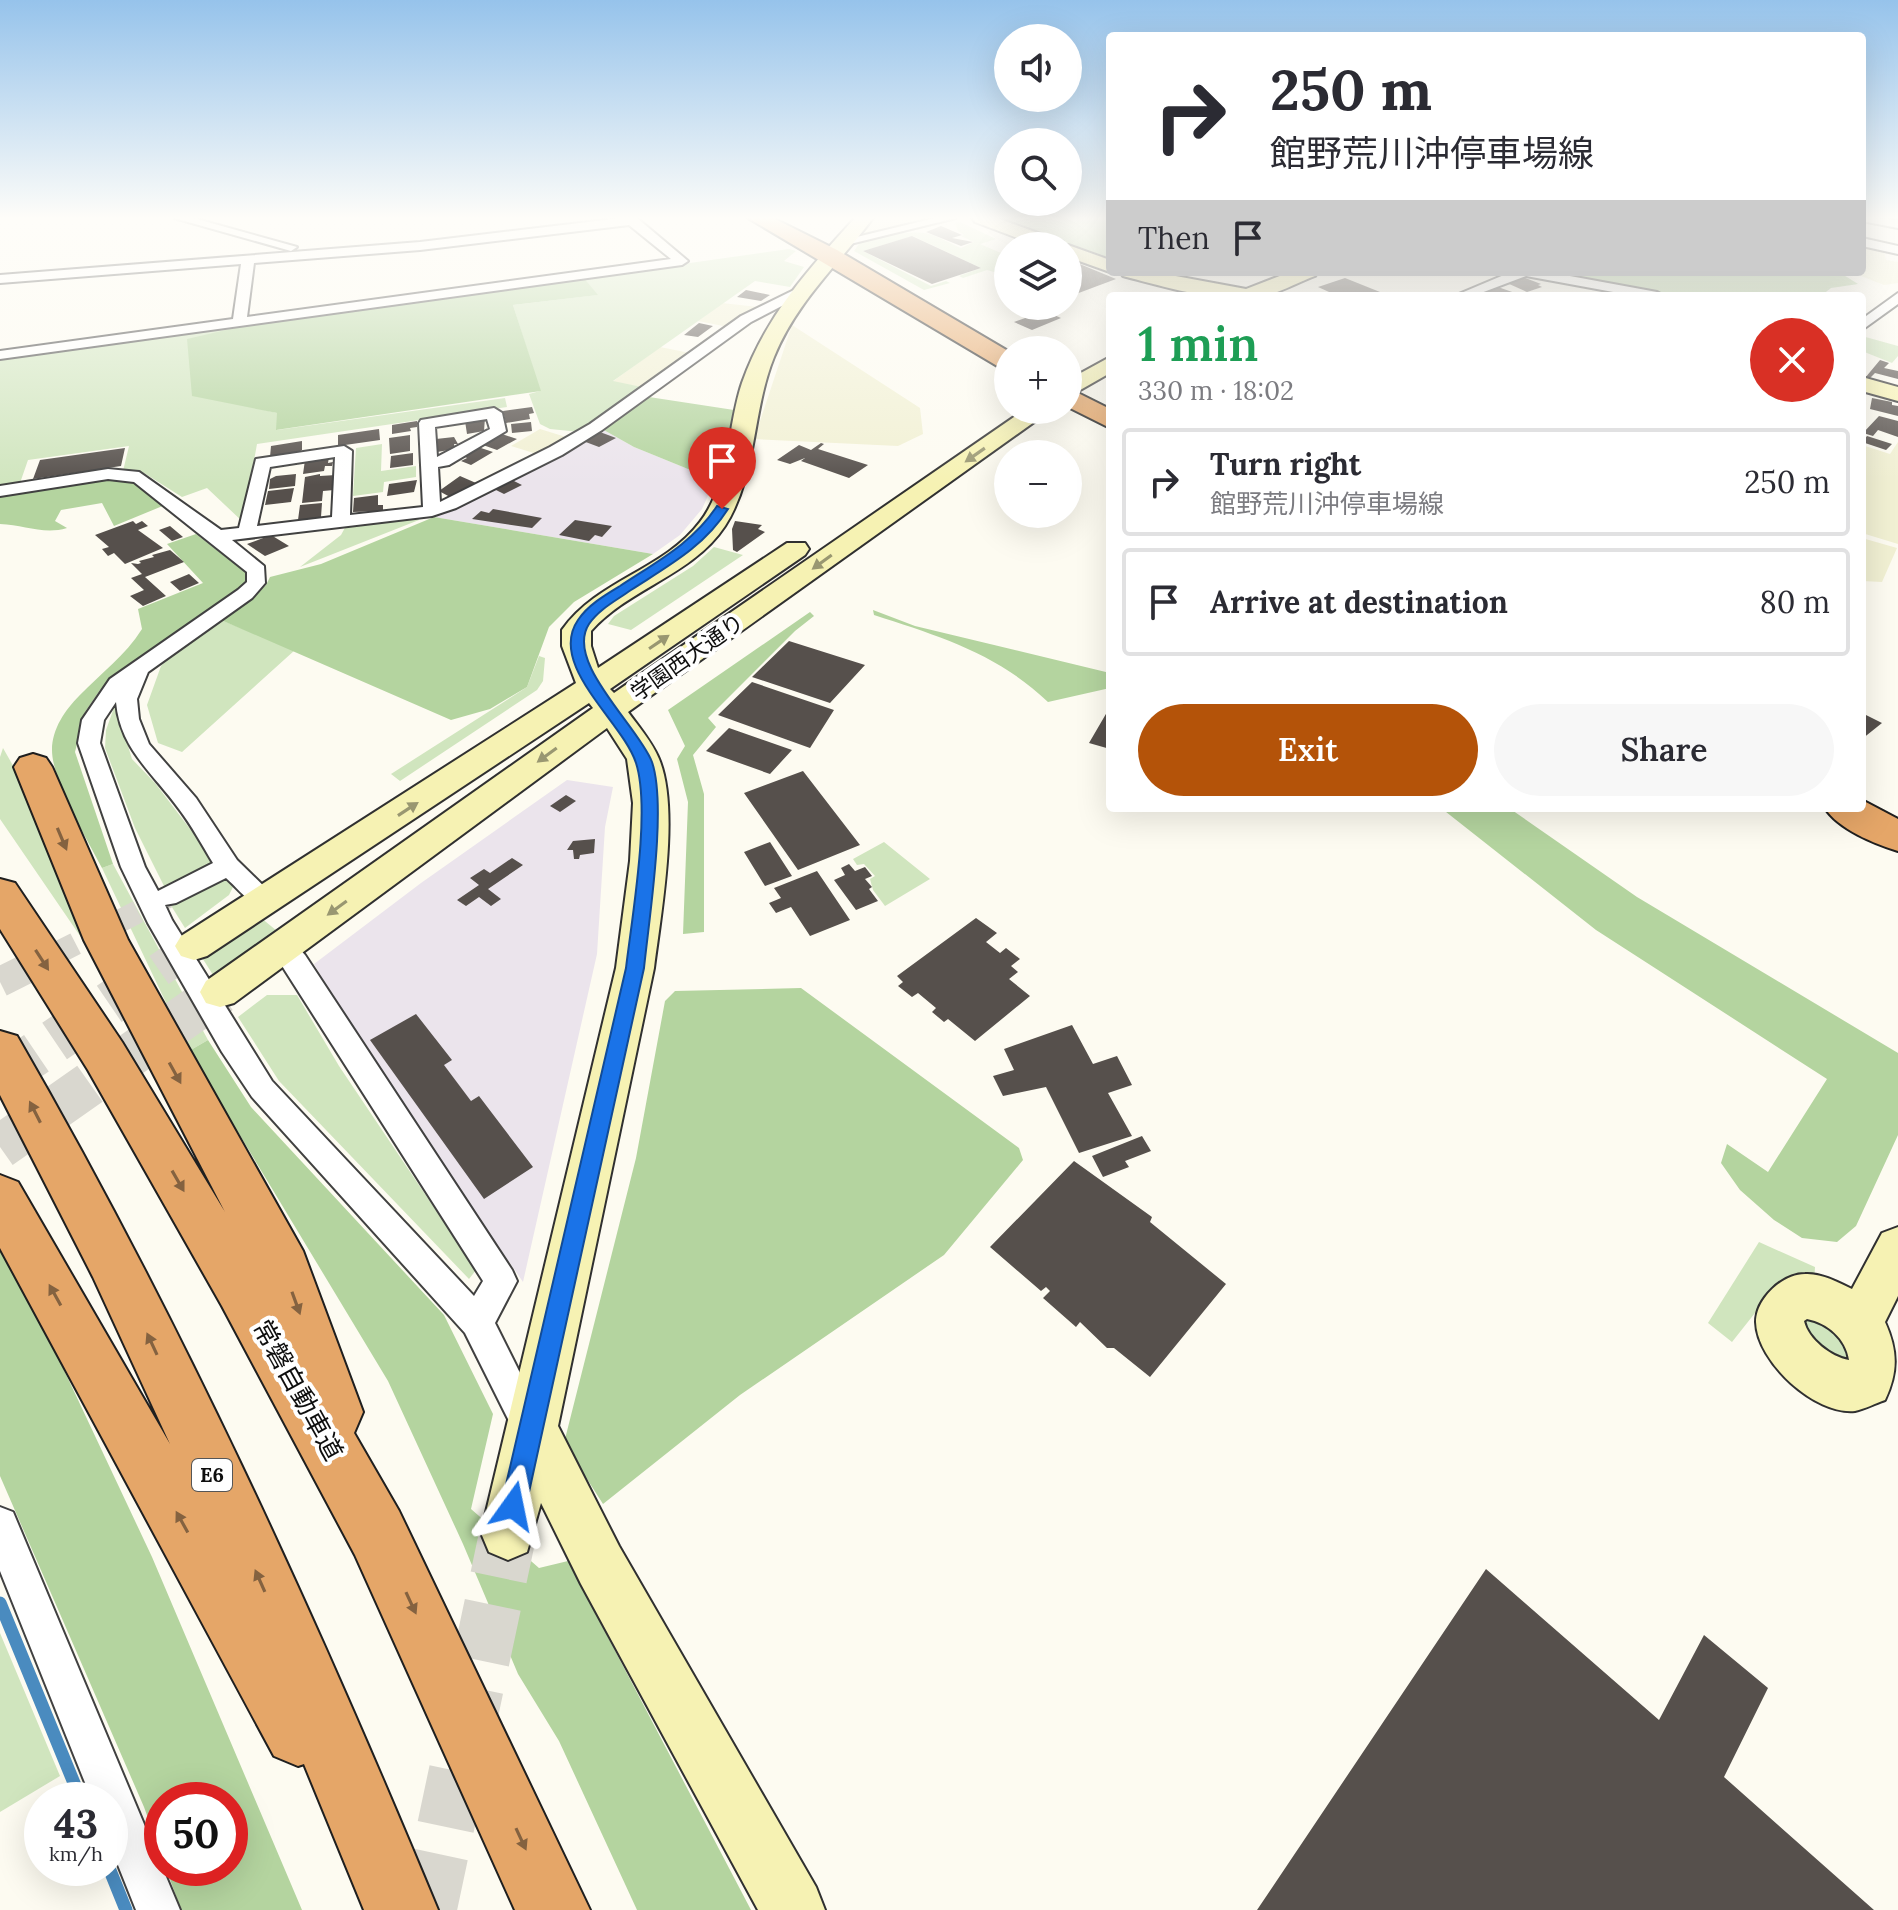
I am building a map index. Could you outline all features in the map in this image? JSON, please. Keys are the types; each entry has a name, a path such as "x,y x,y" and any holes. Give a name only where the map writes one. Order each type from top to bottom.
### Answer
{"highway":[{"path":"924,307 994,353"},
{"path":"1082,404 1106,418"},
{"path":"33,767 106,940 147,1021 284,1269 377,1533"},
{"path":"1852,812 1898,837"},
{"name":"常磐自動車道","path":"0,894 105,1056 241,1288 377,1533 553,1910"},
{"name":"E6","path":"0,1050 31,1103 148,1333 272,1607 401,1910"},
{"path":"0,1198 242,1628 393,1910"}],"main road":[{"path":"508,1533 635,968 641,915 649,798 646,773 638,750 578,656 577,630 602,604 668,562 710,528 726,495 760,364 787,307"},
{"path":"1082,359 1106,345"},
{"path":"1082,381 1106,366"},
{"path":"1866,385 1898,394"},
{"name":"学園西大通り","path":"220,992 283,947 603,698 994,415"},
{"name":"学園西大通り","path":"194,946 603,698 1018,424"},
{"path":"1861,1320 1898,1248"},
{"path":"531,1427 600,1565 793,1910"}],"street":[{"path":"240,320 242,307"},
{"path":"0,355 336,307"},
{"path":"217,536 432,511 450,504 556,451 596,427 746,319 769,307"},
{"path":"1866,323 1885,307"},
{"path":"247,531 262,463 344,451 341,520"},
{"path":"429,464 432,511"},
{"path":"0,491 108,474 127,475 152,485 254,566 258,576 256,583 245,594 117,684 93,720 89,743 133,867 161,923 262,1089 477,1322 531,1427"},
{"path":"141,666 126,699 128,719 139,747 188,804 228,866 266,900"},
{"path":"167,897 228,866"},
{"path":"283,947 296,962 501,1281 477,1322"},
{"path":"0,1525 158,1910"}],"shaded area":[{"path":"602,429 634,447 715,480 702,509 680,535 653,554 434,517 528,471"},
{"path":"567,780 613,787 605,827 597,954 523,1282 369,1059 314,964 421,883"}],"green space":[{"path":"369,307 514,307 541,391 276,430 277,413 192,396 187,339 260,322"},
{"path":"514,307 718,307 613,381 642,387 580,432 550,429 540,424 529,394 540,391"},
{"path":"716,307 758,307 728,327 698,321"},
{"path":"260,322 243,405 277,413 277,430 505,398 507,407 257,444 243,522 207,488 182,497 144,473 123,471 129,446 28,460 20,483 0,486 0,359"},
{"path":"792,325 920,408 923,434 898,446 754,439"},
{"path":"1866,337 1898,346 1898,356 1892,363 1866,353"},
{"path":"660,347 690,353 642,387 612,382"},
{"path":"649,397 734,410 724,463 717,466 715,480 634,447 602,429"},
{"path":"540,429 566,437 537,454 511,446"},
{"path":"1898,442 1898,544 1866,534 1866,446 1890,454"},
{"path":"382,444 381,471 416,466 416,477 384,482 383,492 353,496 356,448"},
{"path":"108,478 132,481 165,505 114,526 102,503 61,510 55,521 67,528 59,530 0,524 0,494"},
{"path":"416,516 419,520 300,567 341,535 347,524"},
{"path":"434,517 653,554 574,602 549,627 527,687 490,709 451,720 221,620 266,585 270,577 321,564"},
{"path":"196,534 245,572 249,580 216,608 129,666 100,690 85,712 75,752 113,864 102,868 71,810 58,777 52,750 54,735 69,707 142,629 138,609 203,583 167,544"},
{"path":"1866,539 1897,548 1882,582 1866,581"},
{"path":"714,547 743,555 631,630 608,624 614,616 693,566"},
{"path":"873,610 915,626 1106,672 1106,689 1048,702 1009,671 967,648 874,615"},
{"path":"810,612 814,616 708,718 716,727 693,755 704,794 704,932 683,934 688,802 677,759 685,746 668,710"},
{"path":"221,620 295,650 182,752 158,743 147,705 161,666 179,646"},
{"path":"539,656 545,658 543,681 537,690 400,781 391,774 527,687"},
{"path":"119,694 117,710 132,759 155,783 213,859 205,873 167,892 135,828 105,748 106,730"},
{"path":"3,748 32,799 89,949 0,819 0,757"},
{"path":"1446,812 1515,812 1637,897 1898,1053 1898,1135 1856,1226 1837,1242 1802,1238 1774,1220 1740,1190 1721,1163 1727,1144 1768,1172 1827,1079 1596,930"},
{"path":"884,842 930,879 885,906 873,890 870,879 875,876 864,864 857,865 853,859"},
{"path":"113,864 208,1040 189,1051 102,868"},
{"path":"221,879 233,887 229,895 185,928 170,904"},
{"path":"260,917 277,931 213,975 201,956"},
{"path":"801,988 1019,1148 1023,1160 944,1255 740,1395 603,1504 564,1443 636,1158 665,1001 675,991"},
{"path":"267,995 297,995 339,1066 476,1270 469,1279 279,1081 238,1017"},
{"path":"208,1040 251,1107 444,1315 493,1414 471,1509 539,1568 568,1561 751,1910 637,1910 559,1741 518,1674 463,1544 388,1381 189,1051"},
{"path":"1759,1242 1815,1267 1814,1285 1774,1289 1732,1342 1708,1323"},
{"path":"0,1248 23,1283 152,1557 248,1782 144,1782 144,1807 0,1476"},
{"path":"1810,1317 1826,1317 1858,1357 1838,1365 1802,1327"},
{"path":"0,1633 60,1776 50,1782 24,1782 24,1798 0,1812"},
{"path":"248,1783 302,1910 181,1910 172,1886 248,1886"}],"building":[{"path":"1020,320 1056,320 1032,330 1014,322"},
{"path":"699,323 713,326 698,337 684,335"},
{"path":"1880,360 1889,363 1884,368 1898,371 1898,379 1875,373 1869,379 1866,377"},
{"path":"1872,398 1898,406 1898,416 1870,409"},
{"path":"532,407 534,413 529,414 530,419 506,423 503,411"},
{"path":"1879,416 1898,421 1898,437 1878,430 1873,436 1866,434 1866,430"},
{"path":"485,418 484,431 467,434 465,421"},
{"path":"417,421 417,427 410,428 411,431 392,434 392,425"},
{"path":"531,422 532,431 512,433 511,424"},
{"path":"379,429 380,440 338,446 338,435"},
{"path":"600,432 616,438 599,447 583,441"},
{"path":"502,434 517,439 497,450 483,445"},
{"path":"410,435 410,451 390,454 389,438"},
{"path":"454,437 458,444 454,444 455,449 437,452 436,439"},
{"path":"1866,437 1892,444 1886,450 1866,443"},
{"path":"302,441 302,450 297,453 270,457 271,446"},
{"path":"824,444 818,449 868,465 849,478 801,461 805,458 790,464 777,460 799,445 811,450"},
{"path":"478,447 493,452 471,465 461,461 467,458 463,456"},
{"path":"125,448 121,466 33,479 40,460"},
{"path":"413,453 413,465 390,468 391,456"},
{"path":"329,457 328,463 333,462 332,466 325,466 324,471 303,474 305,460"},
{"path":"296,474 295,486 269,489 270,479"},
{"path":"336,475 334,490 323,491 322,501 302,503 305,477"},
{"path":"460,476 476,483 450,497 439,491"},
{"path":"417,480 414,492 387,496 389,484"},
{"path":"512,480 522,485 504,494 494,489"},
{"path":"294,488 291,502 265,505 268,491"},
{"path":"378,495 378,505 383,505 383,511 353,512 354,498"},
{"path":"322,503 321,517 298,520 300,505"},
{"path":"493,509 542,518 532,528 472,519 481,511 489,513"},
{"path":"575,520 612,526 602,537 595,535 589,541 559,535"},
{"path":"133,521 136,524 142,521 148,526 138,530 163,548 125,564 114,553 108,556 102,549 109,547 95,535"},
{"path":"735,521 762,525 758,529 765,532 737,552 733,550 732,529"},
{"path":"170,526 183,537 172,541 159,530"},
{"path":"271,535 289,546 265,556 247,544"},
{"path":"170,550 184,562 145,577 166,596 143,606 130,596 144,590 131,578 142,574 131,563 141,563 139,561"},
{"path":"189,574 199,583 180,591 170,582"},
{"path":"789,641 865,665 830,703 752,677"},
{"path":"752,682 834,710 810,748 718,715"},
{"path":"1106,714 1106,748 1089,743"},
{"path":"1866,715 1882,723 1866,736"},
{"path":"729,728 792,750 770,774 706,751"},
{"path":"803,771 860,845 798,870 744,793"},
{"path":"566,795 576,801 560,812 550,806"},
{"path":"595,839 594,853 580,855 579,859 574,859 573,850 567,850 573,841"},
{"path":"770,842 792,876 765,886 744,852"},
{"path":"512,858 523,865 488,889 501,899 491,906 479,897 466,906 457,900 479,885 470,878 484,869 490,873"},
{"path":"849,864 855,871 865,867 872,876 865,879 878,901 856,910 834,880 845,875 841,868"},
{"path":"817,871 850,920 810,936 791,907 776,913 769,903 781,898 774,888"},
{"path":"976,918 997,933 986,942 1000,953 1006,948 1020,959 1011,966 1018,972 1009,979 1030,996 975,1041 948,1019 944,1022 932,1012 936,1008 918,993 912,997 898,986 903,982 897,976"},
{"path":"416,1014 452,1060 444,1065 471,1101 479,1096 533,1167 484,1199 370,1040"},
{"path":"1072,1025 1093,1064 1117,1056 1132,1085 1108,1093 1132,1136 1079,1153 1046,1087 1003,1096 993,1076 1014,1070 1004,1049"},
{"path":"1142,1136 1151,1151 1125,1161 1129,1167 1103,1177 1092,1156"},
{"path":"1074,1161 1152,1217 1150,1222 1226,1284 1150,1377 1114,1348 1107,1348 1080,1322 1076,1327 1043,1298 1050,1291 1046,1287 1041,1291 990,1247"},
{"path":"1486,1569 1659,1720 1704,1635 1768,1688 1724,1777 1874,1910 1257,1910"}],"waterway":[{"path":"0,1603 74,1782"},
{"path":"116,1886 126,1910"}],"tunnel":[{"path":"24,970 167,897"},
{"path":"159,970 194,946"},
{"path":"24,970 28,968"},
{"path":"0,1078 162,968"},
{"path":"0,982 24,970"},
{"path":"0,1147 220,992"},
{"path":"428,1910 508,1533"}],"route":[{"path":"513,1506 635,968 645,884 649,798 644,761 578,656 577,630 602,604 691,545 710,528 722,509"}]}
